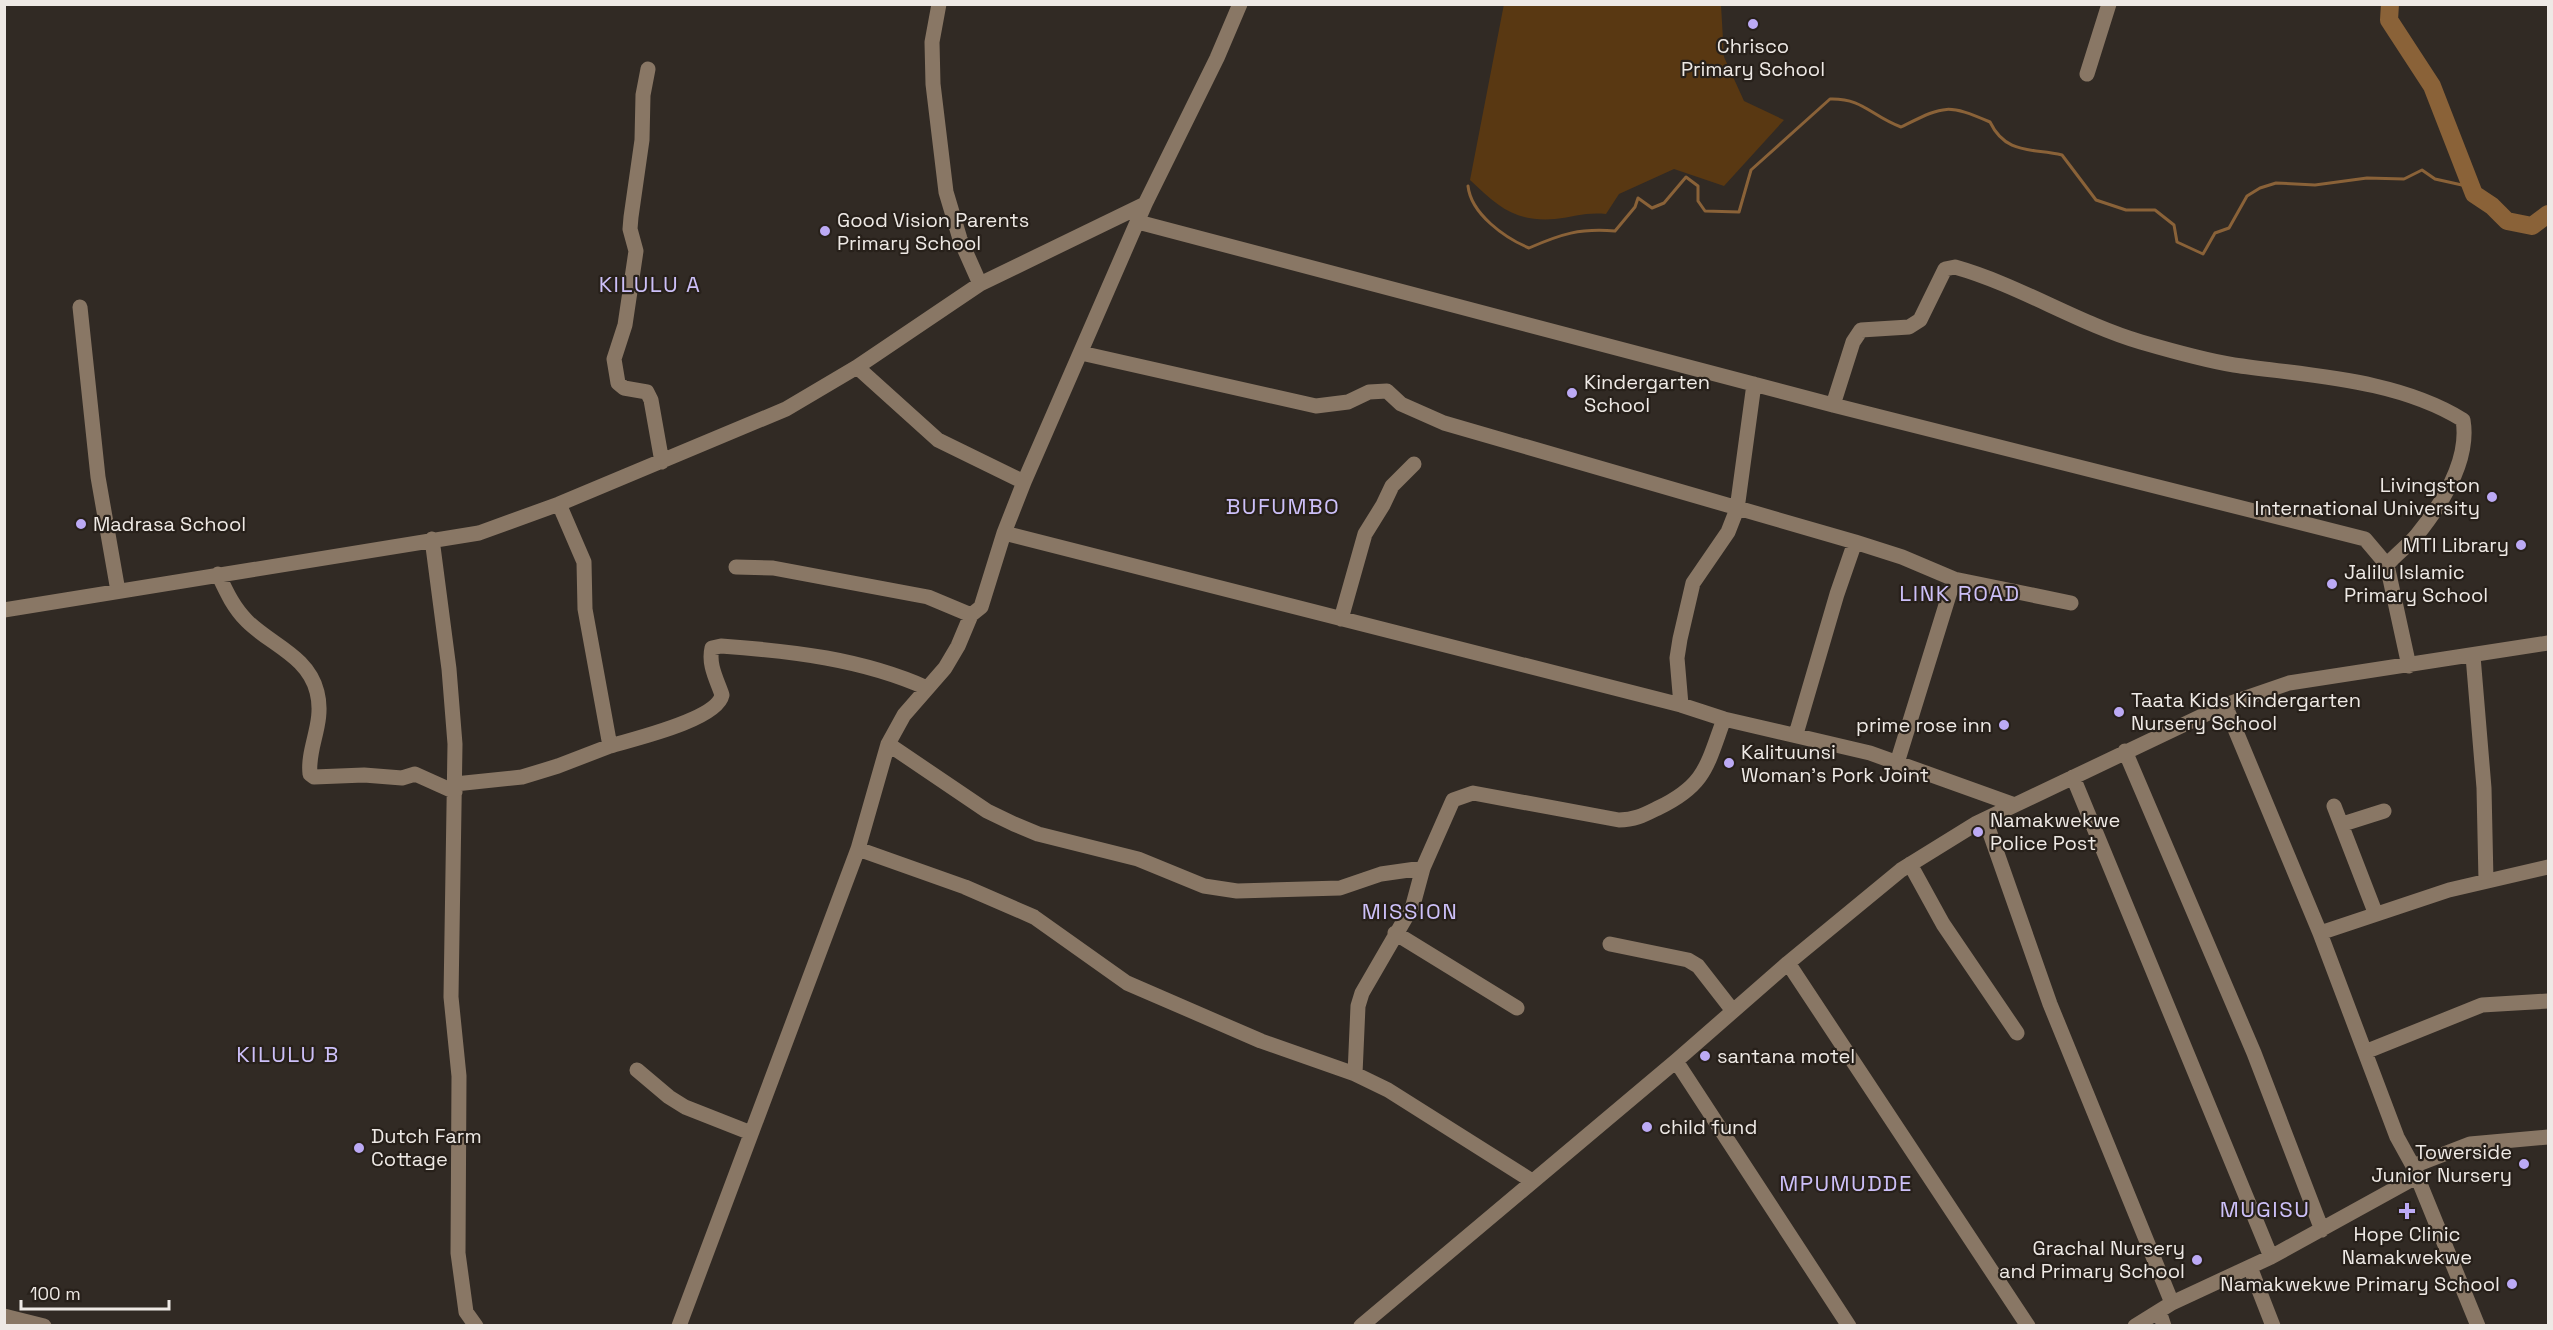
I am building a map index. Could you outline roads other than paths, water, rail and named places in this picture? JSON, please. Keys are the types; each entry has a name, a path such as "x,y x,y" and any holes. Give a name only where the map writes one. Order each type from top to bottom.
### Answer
{"street":[{"path":"939,4 932,42 933,84 946,192 960,239 981,284"},
{"path":"679,1326 858,849 888,744 904,715 945,668 971,615 981,607 1004,533 1024,482 1145,204 1219,53 1240,4"},
{"path":"2087,74 2109,4"},
{"path":"648,69 643,95 642,140 630,229 636,252 635,264 624,325 614,359 618,383 624,388 647,392 651,400 662,462"},
{"path":"4,610 479,533 559,504 786,409 857,367 981,284 1145,204"},
{"path":"1138,222 1833,405 2365,539 2387,565 2409,666"},
{"path":"1833,405 1853,342 1861,330 1909,327 1920,320 1944,269 1955,267 2140,341 2206,359 2337,379 2398,394 2445,409 2463,420 2465,431 2463,448 2443,497 2415,537 2387,565"},
{"path":"80,307 98,477 118,591"},
{"path":"1081,353 1316,406 1348,402 1370,392 1388,391 1401,404 1444,423 1737,510 1855,542 1902,557 1954,579 2071,603"},
{"path":"857,367 938,441 1024,482"},
{"path":"1681,705 1677,658 1693,583 1728,532 1737,510 1755,384"},
{"path":"1341,619 1365,534 1392,486 1414,464"},
{"path":"559,504 584,562 585,609 610,746"},
{"path":"1004,533 1681,705 1724,719 1796,734 1897,763 2015,805"},
{"path":"432,539 449,669 455,744 451,997 459,1076 456,1221 466,1312 476,1326"},
{"path":"1796,734 1837,594 1855,542"},
{"path":"736,567 773,568 928,597 971,615"},
{"path":"218,574 232,604 247,621 291,653 311,676 317,692 320,718 310,774 314,777 391,775 402,778 415,774 455,788 522,777 558,766 610,746 681,724 714,708 722,695 713,673 710,655 712,648 721,646 792,651 858,664 893,672 927,688"},
{"path":"1897,763 1954,579"},
{"path":"1361,1326 1676,1061 1788,963 1910,864 1985,819 2125,750 2225,705 2289,683 2548,643"},
{"path":"2473,656 2484,788 2486,881"},
{"path":"2225,705 2320,933 2397,1137 2415,1171 2478,1326"},
{"path":"1355,1074 1358,1006 1395,933 1413,905 1423,868 1453,800 1473,793 1619,820 1635,820 1675,800 1693,788 1704,772 1724,719"},
{"path":"888,744 987,811 1014,824 1038,834 1138,860 1204,886 1238,891 1340,888 1381,874 1423,868"},
{"path":"2125,750 2254,1053 2322,1230"},
{"path":"2073,777 2271,1257"},
{"path":"2334,806 2343,824 2375,912"},
{"path":"2343,824 2384,811"},
{"path":"1985,819 2050,1004 2165,1313"},
{"path":"858,849 965,887 1034,916 1127,983 1261,1041 1355,1074 1388,1090 1532,1181"},
{"path":"1910,864 1943,924 2017,1033"},
{"path":"2320,933 2375,912 2486,881 2548,867"},
{"path":"1395,933 1517,1008"},
{"path":"1610,944 1688,960 1698,966 1733,1011"},
{"path":"1788,963 2028,1326"},
{"path":"2365,1052 2482,1005 2548,1000"},
{"path":"1676,1061 1847,1325"},
{"path":"637,1070 669,1097 685,1107 752,1133"},
{"path":"2135,1326 2165,1313 2322,1230 2415,1171 2470,1144 2548,1137"},
{"path":"2250,1267 2273,1326"},
{"path":"4,1316 44,1326"}],"waterway":[{"path":"2390,4 2389,20 2432,86 2474,194 2492,206 2507,221 2532,226 2548,214"},
{"path":"1468,186 1470,196 1482,215 1500,231 1529,248 1571,233 1591,230 1615,231 1635,207 1638,198 1652,208 1664,203 1686,177 1698,186 1698,201 1705,211 1739,212 1751,170 1830,99 1841,99 1851,101 1901,127 1936,111 1945,110 1964,112 1990,122 1996,133 2012,145 2062,155 2096,200 2126,210 2155,210 2174,225 2177,242 2203,254 2215,233 2229,228 2247,196 2260,188 2276,183 2315,185 2367,178 2404,179 2422,170 2435,179 2471,187"}],"place":[{"name":"Chrisco Primary School","path":"1753,24"},
{"name":"Good Vision Parents Primary School","path":"825,231"},
{"name":"Kindergarten School","path":"1572,393"},
{"name":"Livingston International University","path":"2492,497"},
{"name":"Madrasa School","path":"81,524"},
{"name":"MTI Library","path":"2521,545"},
{"name":"Jalilu Islamic Primary School","path":"2332,584"},
{"name":"Taata Kids Kindergarten Nursery School","path":"2119,712"},
{"name":"prime rose inn","path":"2004,725"},
{"name":"Kalituunsi Woman's Pork Joint","path":"1729,763"},
{"name":"Namakwekwe Police Post","path":"1978,832"},
{"name":"santana motel","path":"1705,1056"},
{"name":"child fund","path":"1647,1127"},
{"name":"Dutch Farm Cottage","path":"359,1148"},
{"name":"Towerside Junior Nursery","path":"2524,1164"},
{"name":"Hope Clinic Namakwekwe","path":"2407,1211"},
{"name":"Grachal Nursery and Primary School","path":"2197,1260"},
{"name":"Namakwekwe Primary School","path":"2512,1284"}],"district":[{"name":"KILULU A","path":"650,284"},
{"name":"BUFUMBO","path":"1283,506"},
{"name":"LINK ROAD","path":"1960,593"},
{"name":"MISSION","path":"1410,911"},
{"name":"KILULU B","path":"288,1054"},
{"name":"MPUMUDDE","path":"1846,1183"},
{"name":"MUGISU","path":"2265,1209"}]}
